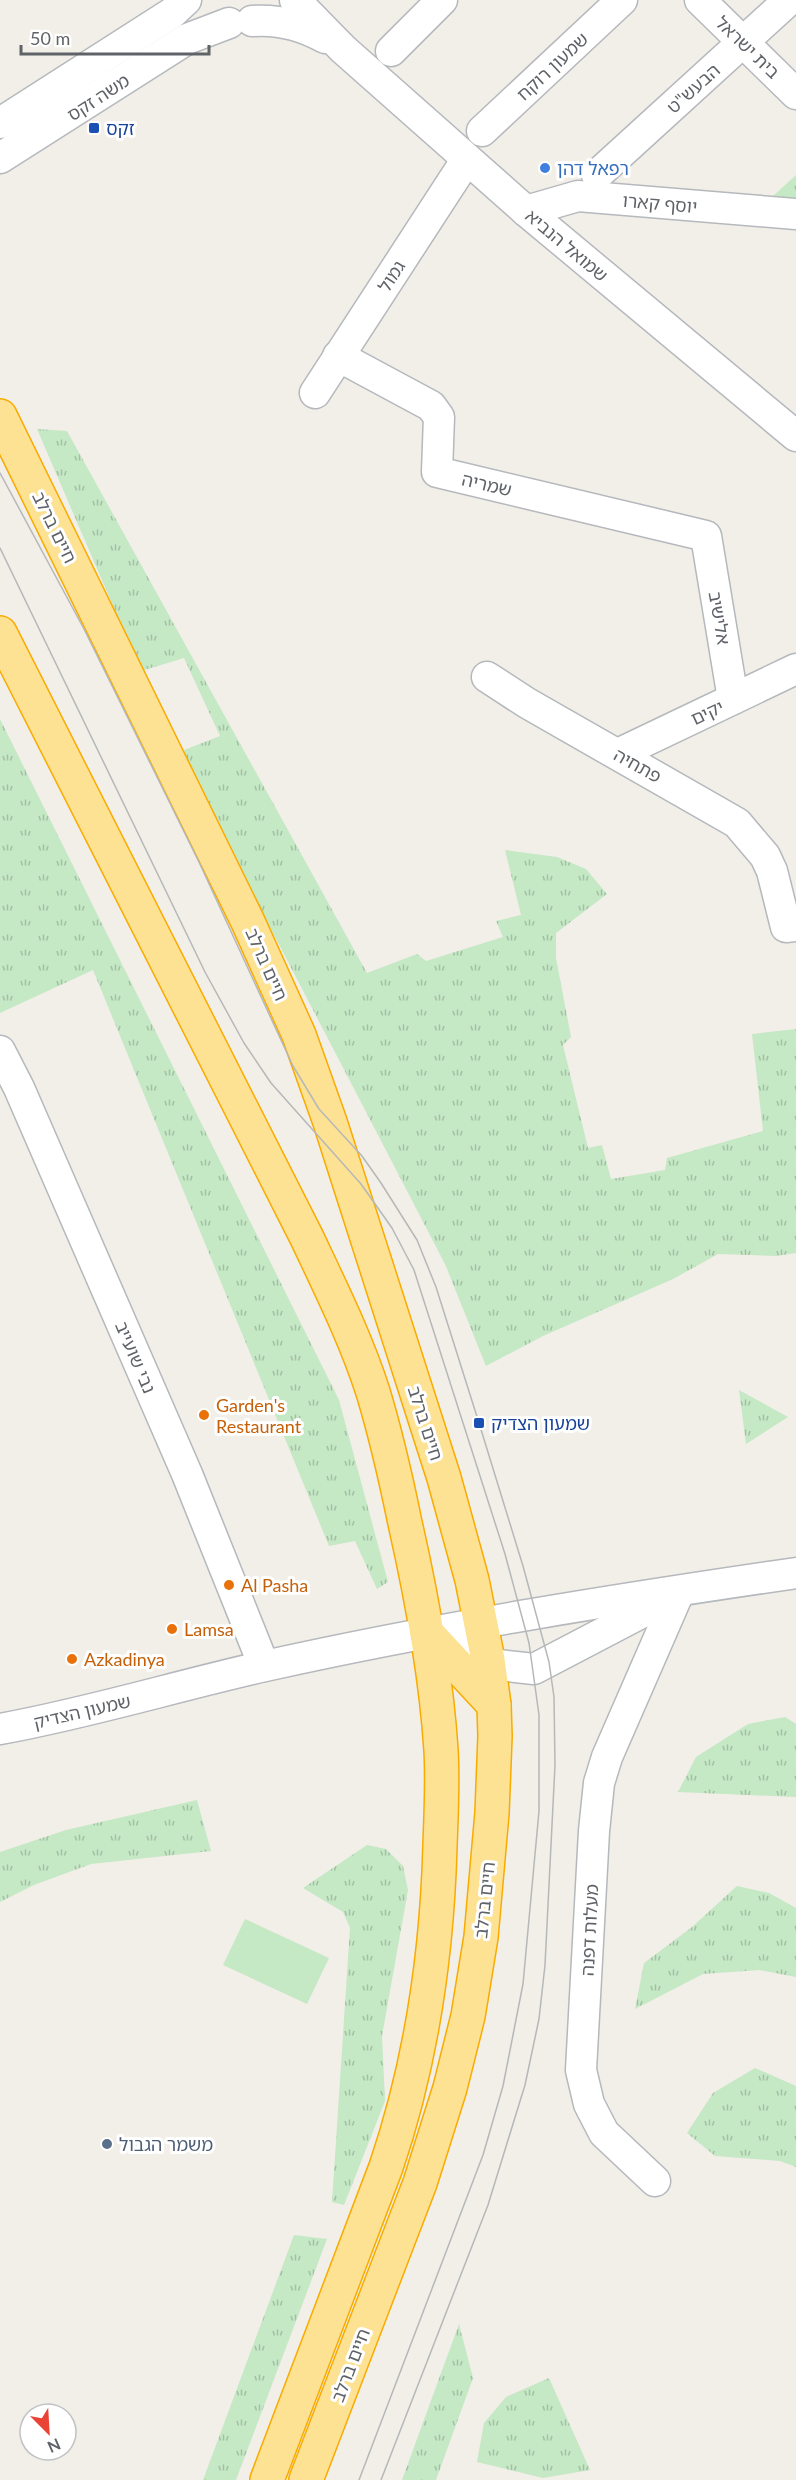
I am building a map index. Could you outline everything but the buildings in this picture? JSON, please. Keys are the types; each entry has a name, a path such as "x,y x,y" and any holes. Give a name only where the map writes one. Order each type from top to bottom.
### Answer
{"highway":[{"name":"חיים ברלב","path":"0,417 248,921 299,1035 330,1122 444,1478 472,1580 488,1660 494,1705 494,1773 486,1896 475,1978 460,2051 420,2183 306,2480"},
{"name":"חיים ברלב","path":"0,633 307,1238 342,1312 376,1402 432,1624 442,1806 437,1916 418,2046 399,2128 386,2167 267,2480"},
{"path":"432,1624 494,1705"}],"street":[{"name":"משה זקס","path":"0,123 172,13 186,0"},
{"path":"201,0 217,18 241,22 268,9 274,0"},
{"name":"שמואל הנביא","path":"296,0 343,49 526,211 796,436"},
{"path":"391,51 442,0"},
{"name":"שמעון רוקח","path":"482,131 622,0"},
{"name":"בית ישראל","path":"700,0 796,94"},
{"name":"הבעש\"ט","path":"597,175 789,0"},
{"name":"שמואל הנביא","path":"241,22 271,20 291,23 343,49"},
{"name":"משה זקס","path":"0,158 187,39 241,22"},
{"name":"גמול","path":"315,393 467,159"},
{"name":"יוסף קארו","path":"526,211 578,196 796,214"},
{"name":"שמריה","path":"338,356 431,406 439,417 437,472 706,536"},
{"name":"אלישיב","path":"706,536 734,699"},
{"name":"יקים","path":"618,754 796,669"},
{"name":"פתחיה","path":"487,677 527,704 738,823 765,856 784,873 786,927 796,926"},
{"name":"נבי שועייב","path":"0,1051 19,1088 187,1474 264,1666"},
{"name":"שמעון הצדיק","path":"0,1729 39,1722 432,1624 481,1624 796,1573"},
{"name":"שמעון הצדיק","path":"432,1624 488,1660 508,1667 534,1670 679,1592"},
{"name":"מעלות דפנה","path":"655,2181 604,2133 589,2104 581,2070 594,1831 599,1784 607,1757 679,1592"},
{"path":"611,1629 636,1646 648,1662"}],"green space":[{"path":"796,175 796,198 771,198"},
{"path":"37,429 67,431 367,973 417,954 426,961 503,937 496,921 521,915 505,850 557,857 586,869 607,894 556,933 556,958 571,1037 563,1045 588,1148 602,1145 611,1179 665,1170 667,1158 763,1131 752,1034 796,1029 796,1253 776,1256 718,1254 673,1279 543,1336 486,1366 445,1264 179,752 220,736 184,658 141,671"},
{"path":"0,719 339,1400 388,1582 377,1589 355,1541 329,1546 93,970 0,1013"},
{"path":"739,1390 788,1417 746,1444"},
{"path":"785,1717 796,1724 796,1797 678,1792 696,1757 748,1724"},
{"path":"197,1800 211,1851 91,1864 34,1885 0,1902 0,1852 66,1830"},
{"path":"367,1845 386,1849 403,1866 408,1890 382,2036 385,2101 344,2205 332,2202 350,1928 343,1912 303,1888"},
{"path":"737,1886 769,1893 796,1908 796,1977 759,1970 703,1974 635,2009 644,1963 692,1927"},
{"path":"245,1919 329,1958 307,2004 223,1965"},
{"path":"755,2068 796,2086 796,2167 780,2161 715,2156 687,2133 713,2093"},
{"path":"294,2235 327,2239 236,2480 203,2480"},
{"path":"459,2324 473,2378 436,2480 402,2480"},
{"path":"549,2378 590,2470 543,2478 477,2462 484,2423 506,2397"}],"tram line":[{"path":"0,473 84,629 199,862 293,1066 319,1109 362,1156 417,1240 436,1287 479,1423 523,1566 549,1662 554,1697 555,1765 545,1965 539,2019 525,2085 488,2205 381,2480"},
{"path":"0,548 205,972 244,1043 271,1083 361,1184 392,1228 414,1270 505,1554 529,1643 539,1715 539,1811 523,1984 503,2086 483,2155 359,2480"}],"place":[{"name":"זקס","path":"94,128"},
{"name":"רפאל דהן","path":"545,168"},
{"name":"Garden's Restaurant","path":"204,1415"},
{"name":"שמעון הצדיק","path":"479,1423"},
{"name":"Al Pasha","path":"229,1585"},
{"name":"Lamsa","path":"172,1629"},
{"name":"Azkadinya","path":"72,1659"},
{"name":"משמר הגבול","path":"107,2144"}]}
